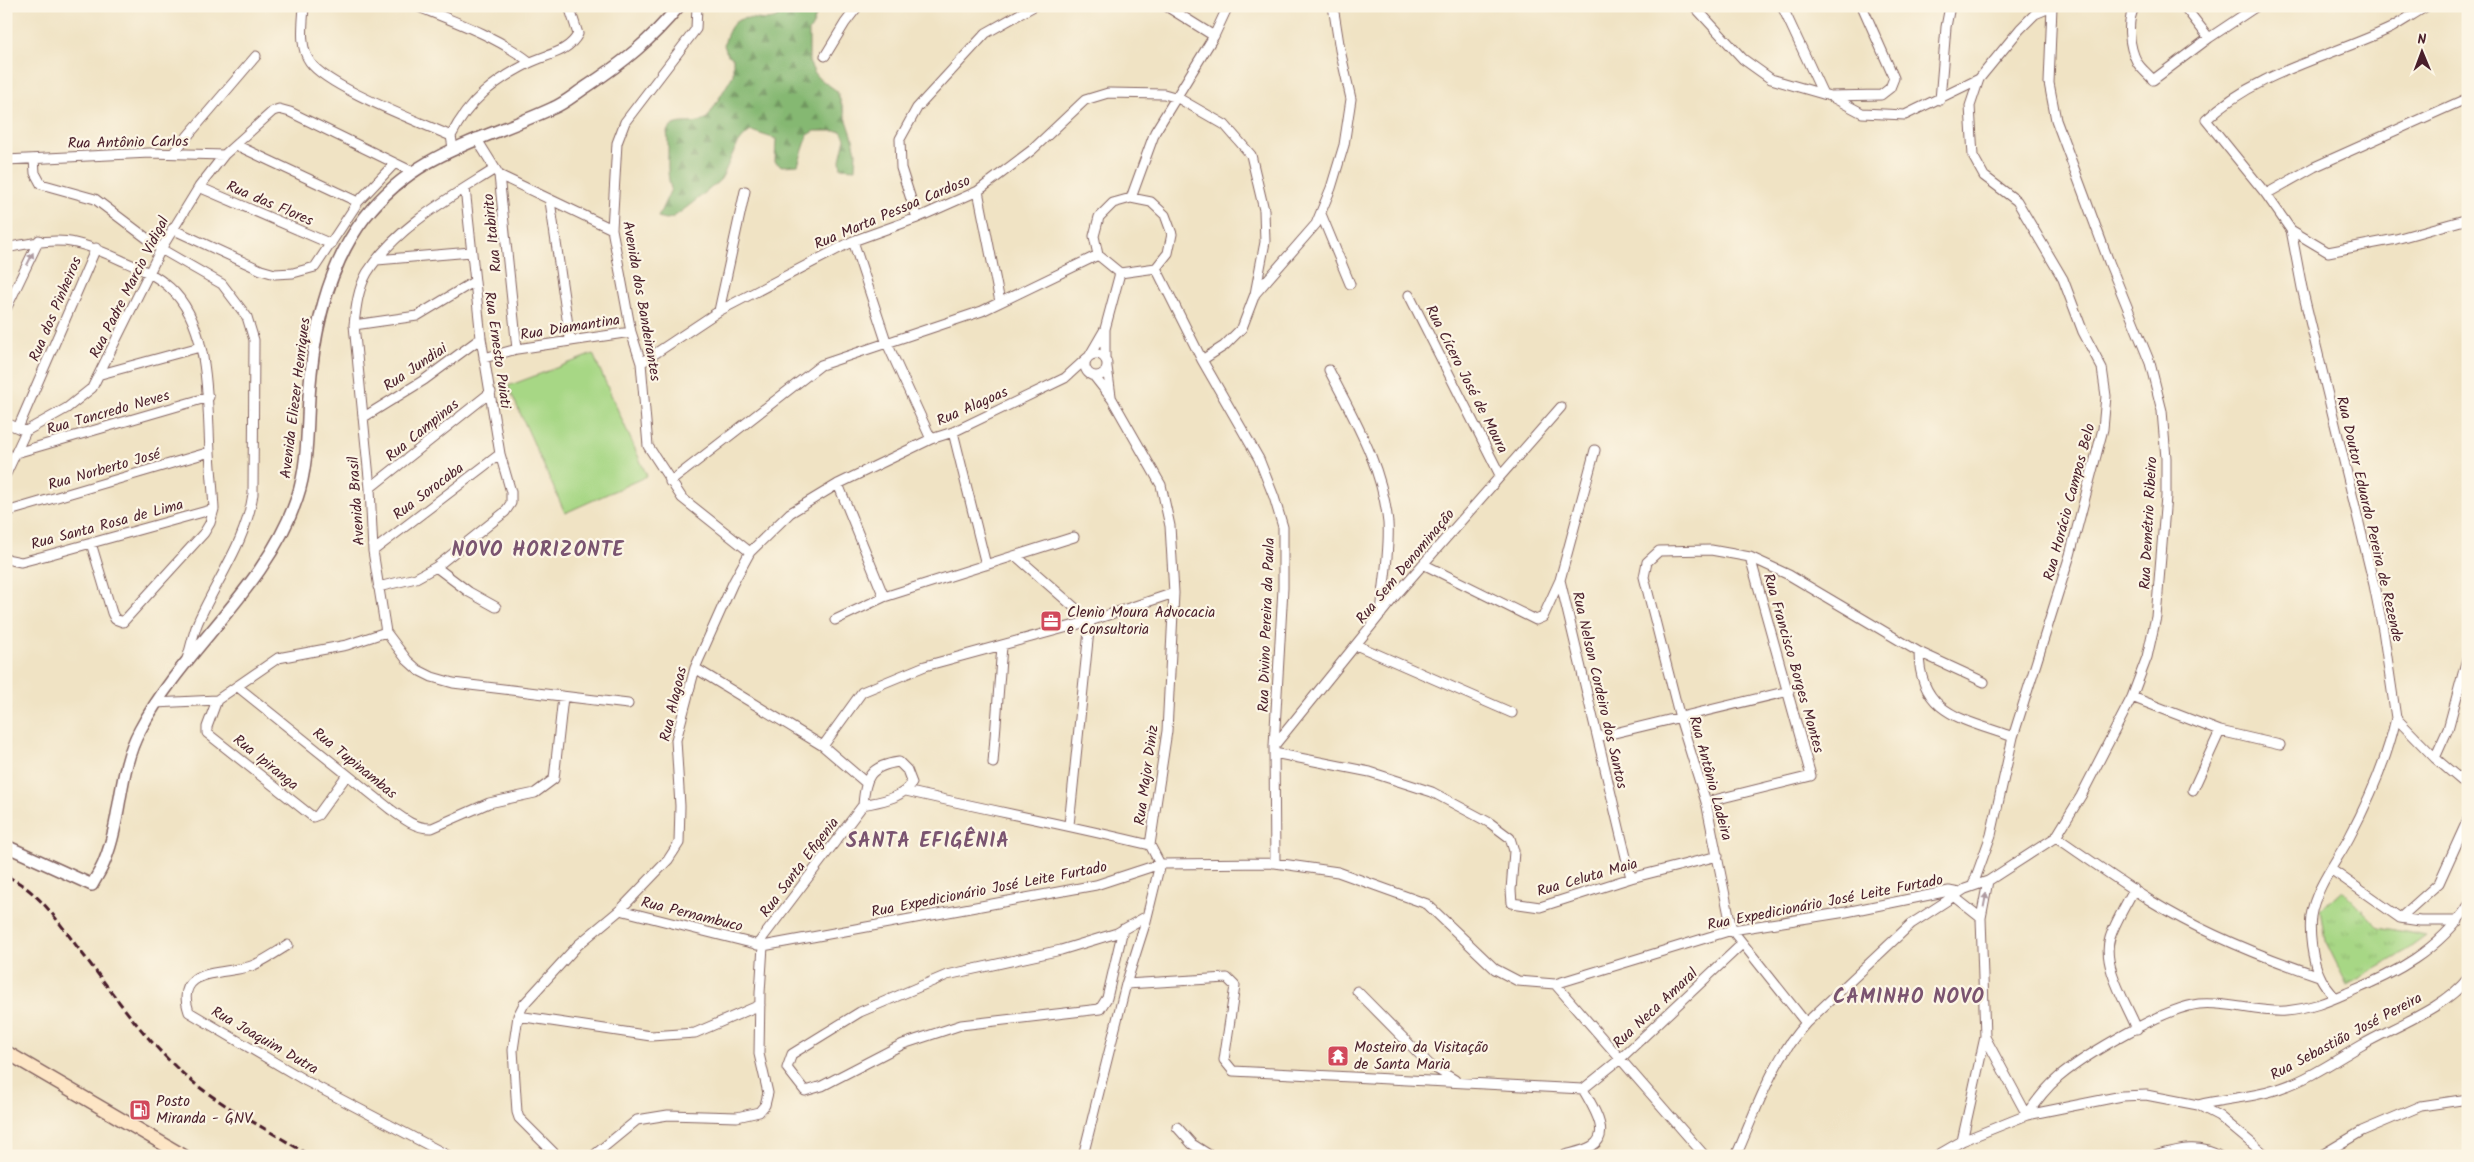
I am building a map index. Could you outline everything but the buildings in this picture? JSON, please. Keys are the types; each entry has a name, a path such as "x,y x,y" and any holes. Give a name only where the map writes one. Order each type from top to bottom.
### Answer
{"main road":[{"path":"6,1052 184,1156"}],"street":[{"path":"304,6 303,38 309,61 319,73 452,142 461,116 477,98 495,83 530,62 563,50 573,43 578,34 569,6"},
{"path":"416,6 464,24 504,44 530,62"},
{"name":"Avenida Eliezer Henriques","path":"6,846 92,885 105,861 130,752 155,703 260,571 277,545 298,495 307,442 309,394 316,336 326,294 339,260 351,236 367,214 411,171 452,142 476,138 555,107 611,71 653,37 679,6"},
{"name":"Avenida dos Bandeirantes","path":"697,6 696,29 625,122 617,143 612,229 631,332 642,363 648,446 682,498 750,552"},
{"path":"825,56 844,23 858,6"},
{"path":"917,218 901,168 900,139 917,108 986,33 1034,6"},
{"path":"1166,6 1214,36"},
{"path":"1132,198 1155,132 1178,98 1214,36 1228,6"},
{"path":"1255,294 1316,224 1344,145 1351,99 1333,6"},
{"path":"1694,6 1743,59 1771,78 1826,95 1862,113 1905,115 1940,100 1979,79"},
{"path":"1782,6 1826,95"},
{"path":"1826,95 1881,94 1890,88 1894,78 1862,6"},
{"path":"1940,100 1946,27 1950,6"},
{"path":"2135,6 2132,12 2131,48 2137,64 2153,80 2209,38 2257,6"},
{"path":"2184,6 2209,38"},
{"name":"Rua Horácio Campos Belo","path":"1973,885 1991,835 2013,736 2070,555 2104,429 2106,396 2102,368 2083,332 2063,279 2017,201 1984,176 1973,156 1970,106 1979,79 2020,29 2035,14 2052,7"},
{"name":"Rua Demétrio Ribeiro","path":"1736,1156 1770,1078 1796,1033 1911,924 1973,885 1988,881 2056,837 2081,796 2132,696 2147,657 2156,617 2166,496 2162,411 2150,363 2109,262 2056,120 2049,83 2052,7"},
{"path":"2425,7 2391,27 2249,88 2224,103 2206,120 2266,194 2291,230 2328,252 2396,240 2468,219"},
{"path":"174,152 256,56"},
{"name":"Rua Marta Pessoa Cardoso","path":"642,363 719,311 853,241 917,218 978,191 1032,150 1085,100 1108,93 1164,94 1178,98"},
{"path":"1178,98 1225,125 1251,155 1264,210 1265,242 1255,294 1242,328 1224,346 1202,360"},
{"path":"2266,194 2314,167 2468,98"},
{"name":"Rua Padre Marcio Vidigal","path":"22,429 67,408 87,394 101,374 161,248 199,187 224,156 267,115 279,109 290,112 395,163"},
{"path":"476,138 497,172 550,201 612,229"},
{"path":"236,145 358,202"},
{"name":"Rua Antônio Carlos","path":"6,160 174,152 224,156"},
{"path":"34,159 35,173 41,184 95,200 161,248 222,284 247,317 254,340 253,494 250,514 241,540 198,623 186,664"},
{"path":"172,229 262,270 275,274 293,273 316,268 358,202 395,163 411,171"},
{"name":"Avenida Brasil","path":"497,172 432,208 378,260 368,273 361,288 354,325 370,488 373,551 386,632 407,660 418,670 432,677 453,683 628,704"},
{"name":"Rua Itabirito","path":"497,172 517,349"},
{"name":"Rua das Flores","path":"199,187 331,244"},
{"name":"Rua Ernesto Puiati","path":"436,567 505,512 512,498 500,454 481,338 466,188"},
{"path":"719,311 744,191"},
{"path":"978,191 1000,302"},
{"path":"1132,198 1151,202 1165,215 1172,234 1168,253 1156,268 1120,273 1098,255 1094,236 1099,217 1113,203 1132,198"},
{"path":"550,201 570,339"},
{"path":"1321,214 1350,284"},
{"name":"Rua Doutor Eduardo Pereira de Rezende","path":"2291,230 2302,288 2374,585 2383,630 2396,718"},
{"path":"6,309 39,240"},
{"path":"6,248 39,240 65,240 96,248 149,273 168,286 187,310 200,347 209,397 214,509 210,523 204,533 128,619 119,622 112,613 91,543"},
{"path":"853,241 886,342 931,439"},
{"name":"Rua dos Pinheiros","path":"22,429 96,248"},
{"path":"378,260 471,252"},
{"path":"670,482 821,364 982,311 1098,255"},
{"name":"Rua Divino Pereira da Paula","path":"1156,268 1202,360 1259,460 1274,497 1283,527 1284,588 1274,750 1275,863"},
{"name":"Rua Alagoas","path":"558,1156 520,1118 517,1112 512,1061 518,1016 530,995 578,945 620,910 668,860 679,842 680,806 676,740 695,668 733,583 750,552 790,513 838,484 931,439 953,432 1065,378 1088,357 1105,328 1120,273"},
{"path":"354,325 417,316 475,281"},
{"name":"Rua Cícero José de Moura","path":"1409,295 1500,475"},
{"name":"Rua Alagoas","path":"1105,328 1106,363"},
{"name":"Rua Diamantina","path":"484,358 517,349 570,339 631,332"},
{"name":"Rua Jundiai","path":"364,417 424,380 481,338"},
{"path":"101,374 200,347"},
{"path":"1098,354 1106,363 1102,374 1092,375 1085,367 1088,357 1098,354"},
{"name":"Rua Major Diniz","path":"1106,363 1112,399"},
{"path":"1329,370 1371,452 1381,484 1388,524 1381,614"},
{"name":"Rua Alagoas","path":"1065,378 1092,375"},
{"name":"Rua Major Diniz","path":"1092,375 1112,399 1161,485 1170,526 1174,593 1167,731 1150,844 1160,864"},
{"name":"Rua Campinas","path":"370,488 491,392"},
{"name":"Rua Tancredo Neves","path":"16,453 209,397"},
{"name":"Rua Sem Denominação","path":"1274,750 1381,614 1561,407"},
{"path":"6,423 22,429 16,453 6,474"},
{"path":"953,432 986,565"},
{"name":"Rua Nelson Cordeiro dos Santos","path":"1595,450 1560,580 1631,878"},
{"name":"Rua Norberto José","path":"6,512 210,452"},
{"name":"Rua Sorocaba","path":"373,551 500,454"},
{"path":"838,484 884,597"},
{"name":"Rua Santa Rosa de Lima","path":"6,559 21,562 214,509"},
{"path":"836,620 884,597 1074,537"},
{"name":"Rua Antônio Ladeira","path":"1750,557 1711,550 1659,552 1648,562 1644,577 1680,718 1706,802 1732,930 1806,1024"},
{"path":"1016,556 1090,621"},
{"path":"1750,557 1789,575 1919,652 1984,682"},
{"name":"Rua Francisco Borges Montes","path":"1706,802 1811,776 1750,557"},
{"path":"1423,564 1536,620 1543,617 1560,580"},
{"path":"378,586 416,578 436,567 469,592 496,606"},
{"path":"823,746 862,692 925,666 1090,621 1174,593"},
{"path":"1069,825 1090,621"},
{"path":"155,703 217,700 238,687 269,663 286,655 347,645 386,632"},
{"path":"1356,645 1512,713"},
{"path":"993,763 1002,646"},
{"path":"1919,652 1920,675 1925,690 1936,704 1967,720 2013,736"},
{"path":"2435,758 2448,729 2468,655"},
{"path":"695,668 823,746 864,782"},
{"name":"Rua Tupinambas","path":"238,687 406,820 426,829 498,800 535,792 554,779 563,697"},
{"path":"1598,737 1789,692"},
{"path":"2132,696 2220,731 2280,745"},
{"name":"Rua Ipiranga","path":"217,700 207,727 207,733 307,813 314,817 318,815 347,775"},
{"path":"2396,718 2435,758 2468,786"},
{"path":"2334,998 2319,976 2313,947 2311,917 2316,898 2378,777 2390,743 2396,718"},
{"path":"2193,790 2220,731"},
{"name":"Rua Celuta Maia","path":"1274,750 1370,772 1432,792 1490,823 1510,838 1514,852 1511,890 1512,903 1540,906 1631,878 1718,856"},
{"path":"899,762 907,770 912,783 906,791 891,799 864,805 864,782 872,773 886,764 899,762"},
{"path":"906,791 1150,844"},
{"name":"Rua Santa Efigenia","path":"760,945 864,805"},
{"path":"2400,918 2439,883 2468,819"},
{"path":"2056,837 2160,906 2226,940 2288,966 2319,976"},
{"name":"Rua Expedicionário José Leite Furtado","path":"760,945 1096,884 1160,864 1275,863 1338,872 1427,904 1495,969 1518,981 1555,984 1732,930 1846,912 1949,891 1956,895"},
{"path":"1083,1156 1126,984 1147,916 1160,864"},
{"path":"2332,870 2400,918 2420,921 2458,921"},
{"path":"1962,1141 1985,1037 1981,918 1988,881"},
{"path":"2134,889 2110,939 2107,954 2110,970 2137,1029"},
{"path":"1956,895 1981,918"},
{"path":"2027,1115 2044,1091 2058,1078 2101,1049 2170,1012 2201,1004 2222,1004 2284,1011 2314,1007 2404,968 2429,949 2458,921 2468,906"},
{"name":"Rua Pernambuco","path":"620,910 760,945"},
{"path":"1123,929 1107,998 1100,1009 961,1025 904,1044 822,1086 805,1091 787,1068 792,1054 860,1012 947,975 1061,950 1123,929 1147,916"},
{"name":"Rua Neca Amaral","path":"1583,1089 1619,1060 1742,944"},
{"name":"Rua Joaquim Dutra","path":"288,945 253,965 198,977 188,987 185,1000 189,1012 306,1080 448,1156"},
{"path":"593,1156 637,1120 668,1114 737,1116 759,1112 766,1104 768,1093 760,1054 760,945"},
{"path":"1126,984 1227,978 1235,986 1224,1060 1232,1071 1457,1081 1583,1089 1600,1124 1601,1135 1594,1145 1562,1156"},
{"name":"Rua Sebastião José Pereira","path":"2198,1105 2216,1100 2246,1098 2282,1088 2427,1010 2456,991 2468,978"},
{"path":"1555,984 1619,1060 1705,1156"},
{"path":"1357,991 1430,1065 1457,1081"},
{"path":"518,1016 651,1036 695,1033 760,1005"},
{"path":"1985,1037 2027,1115"},
{"path":"1936,1156 1962,1141 2027,1115 2122,1096 2146,1095 2198,1105 2219,1116 2267,1156"},
{"path":"2320,1156 2362,1130 2421,1106 2468,1099"},
{"path":"1177,1127 1192,1144 1211,1156"},
{"path":"2155,1156 2189,1148 2204,1148 2219,1156"}],"green space":[{"path":"773,6 819,6 809,31 809,62 816,76 837,91 856,152 855,169 841,168 840,160 845,138 841,131 815,131 808,135 798,165 782,166 775,162 776,139 751,131 736,147 719,181 671,218 664,219 658,217 671,189 668,175 667,131 676,124 698,122 708,117 733,75 733,58 727,54 724,45 729,31 734,23 741,19 770,20 778,17"},
{"path":"593,354 647,476 565,513 508,386"},
{"path":"2342,890 2379,927 2426,936 2397,957 2347,985 2325,940 2320,910"}],"railway":[{"path":"6,876 30,891 50,911 129,1014 177,1068 207,1093 310,1156"}],"place":[{"name":"Clenio Moura Advocacia e Consultoria","path":"1051,621"},
{"name":"Mosteiro da Visitação de Santa Maria","path":"1338,1056"},
{"name":"Posto Miranda - GNV","path":"140,1110"}],"district":[{"name":"NOVO HORIZONTE","path":"538,549"},
{"name":"SANTA EFIGÊNIA","path":"928,840"},
{"name":"CAMINHO NOVO","path":"1909,996"}]}
